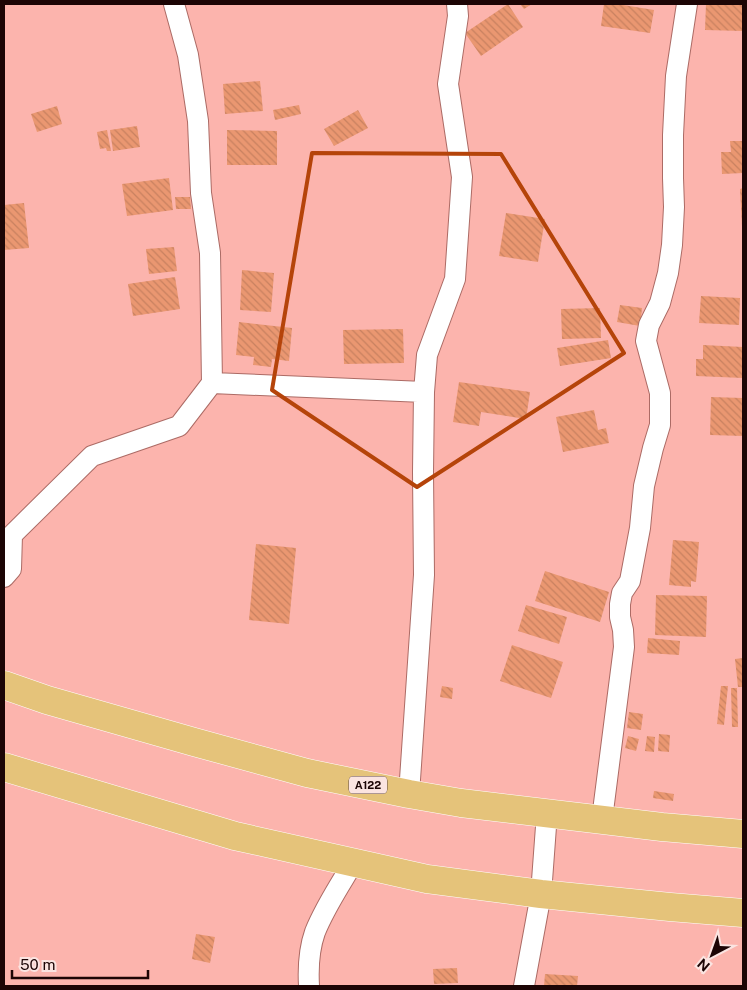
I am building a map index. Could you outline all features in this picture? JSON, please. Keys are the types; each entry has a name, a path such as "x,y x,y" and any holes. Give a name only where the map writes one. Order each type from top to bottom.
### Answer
{"highway":[{"name":"A122","path":"4,685 47,700 222,750 307,772 409,794 461,803 602,820 743,834"},
{"path":"4,768 235,836 427,879 540,894 743,913"}],"street":[{"path":"4,577 12,569 8,535 92,456 179,426 212,383 210,253 201,193 198,121 188,55 174,4"},
{"path":"409,794 424,576 424,392 427,355 455,279 462,177 448,84 458,16 457,4"},
{"path":"602,820 624,647 620,604 622,593 630,580 640,528 644,486 652,448 660,425 660,393 646,341 649,325 660,303 668,273 672,245 674,207 673,135 676,76 687,4"},
{"path":"212,383 424,392"},
{"path":"524,986 540,894 547,813"},
{"path":"308,986 308,969 314,934 326,908 354,863"}],"highlighted area":[{"path":"312,153 501,154 624,353 417,487 272,390"}],"building":[{"path":"508,4 523,27 481,56 465,33"},
{"path":"520,4 532,4 524,9"},
{"path":"604,4 617,4 654,10 650,33 601,26"},
{"path":"706,4 743,4 743,31 705,30"},
{"path":"260,81 263,111 225,114 223,84"},
{"path":"299,105 301,114 275,120 273,110"},
{"path":"57,106 62,124 37,132 31,114"},
{"path":"358,110 368,128 334,146 324,129"},
{"path":"137,126 140,147 113,151 110,130"},
{"path":"107,130 111,151 107,151 106,148 100,149 97,132"},
{"path":"227,130 277,131 277,165 227,165"},
{"path":"730,141 743,141 743,173 722,174 721,152 731,152"},
{"path":"169,178 173,210 127,216 122,184"},
{"path":"743,188 743,227 742,227 740,189"},
{"path":"175,197 190,197 191,209 176,209"},
{"path":"24,203 29,248 4,250 4,205"},
{"path":"506,213 545,219 538,262 499,256"},
{"path":"174,247 177,271 149,274 146,249"},
{"path":"242,270 274,273 271,312 240,310"},
{"path":"175,277 180,309 133,316 128,284"},
{"path":"701,296 740,298 739,325 699,323"},
{"path":"620,305 642,308 640,326 617,322"},
{"path":"600,308 601,338 562,339 561,309"},
{"path":"239,322 292,328 289,361 272,359 271,367 253,365 254,357 236,355"},
{"path":"403,329 404,363 344,364 343,330"},
{"path":"608,340 611,358 560,366 557,348"},
{"path":"703,345 743,347 743,378 696,376 696,359 703,359"},
{"path":"459,382 530,392 526,419 481,412 479,426 453,422"},
{"path":"711,397 743,398 743,436 710,435"},
{"path":"594,410 598,430 606,428 609,443 563,452 556,417"},
{"path":"673,540 699,542 696,582 691,581 691,587 669,585"},
{"path":"256,544 296,548 289,624 249,620"},
{"path":"545,571 609,592 600,622 535,601"},
{"path":"656,595 707,596 706,637 655,635"},
{"path":"526,605 567,617 559,644 518,631"},
{"path":"648,638 680,641 679,655 647,653"},
{"path":"512,645 563,662 551,698 500,681"},
{"path":"743,658 743,687 738,687 735,659"},
{"path":"442,686 453,688 452,699 440,697"},
{"path":"721,686 728,686 724,725 717,724"},
{"path":"731,688 737,688 738,727 732,727"},
{"path":"629,712 643,714 641,730 627,728"},
{"path":"659,734 670,735 669,752 658,751"},
{"path":"628,736 639,739 636,751 625,748"},
{"path":"647,736 655,737 654,752 645,751"},
{"path":"654,791 674,794 673,801 653,798"},
{"path":"196,934 215,937 210,963 192,959"},
{"path":"457,968 458,983 434,984 433,969"},
{"path":"545,974 578,976 577,986 544,986"}]}
